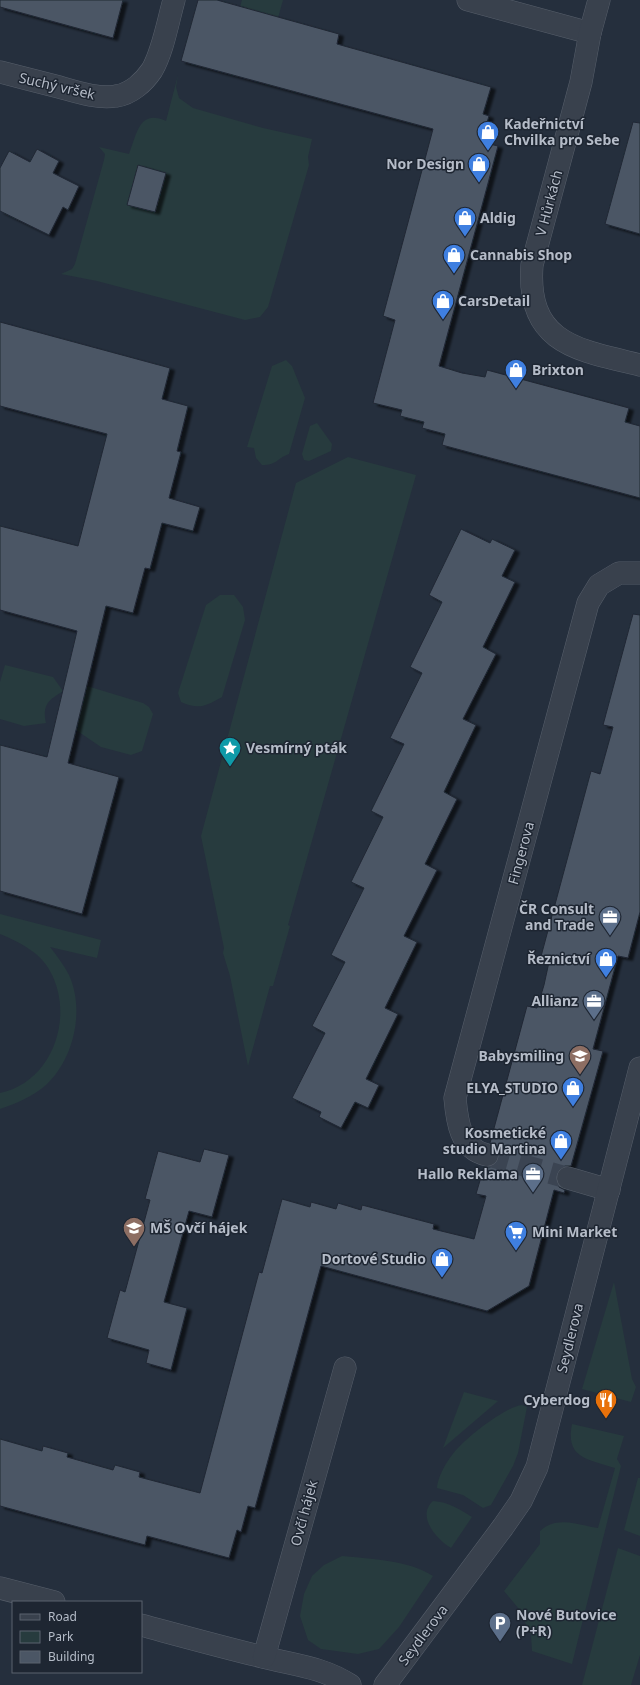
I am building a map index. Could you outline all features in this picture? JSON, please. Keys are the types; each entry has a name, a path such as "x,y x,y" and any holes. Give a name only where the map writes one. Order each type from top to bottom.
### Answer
{"street":[{"name":"Suchý vršek","path":"0,72 84,94 117,96 128,93 138,86 152,69 159,53 174,0"},
{"path":"468,0 590,34"},
{"name":"V Hůrkách","path":"599,0 590,34 581,82 532,265 530,284 532,297 539,317 562,341 579,350 640,366"},
{"name":"Fingerova","path":"487,1155 482,1154 466,1143 457,1122 455,1098 588,603 600,585 619,573 640,573"},
{"name":"Seydlerova","path":"385,1685 449,1601 521,1501 537,1467 640,1068"},
{"path":"568,1178 609,1190"},
{"name":"Ovčí hájek","path":"264,1658 345,1368"},
{"path":"0,1588 50,1601"},
{"path":"142,1625 264,1658 300,1664 324,1671 350,1685"}],"green space":[{"path":"242,0 283,0 278,18 240,7"},
{"path":"178,75 176,87 179,98 193,108 263,128 312,139 308,157 309,165 268,307 260,317 245,320 97,281 61,274 72,269 75,264 104,160 105,154 99,147 129,154 137,132 145,121 150,118 157,118 166,121","holes":["138,166 166,173 155,212 127,205"]},
{"path":"286,360 292,366 305,398 289,454 274,463 262,465 256,458 254,448 247,447 272,366"},
{"path":"317,423 332,444 331,451 309,461 304,460 302,454 310,426"},
{"path":"348,457 416,475 288,925 290,926 273,986 270,986 248,1066 230,976 223,953 224,948 201,836 296,483"},
{"path":"220,595 234,595 243,607 245,620 222,697 207,705 193,706 181,702 178,693 206,605"},
{"path":"5,665 53,677 63,691 48,703 45,711 46,723 24,726 0,719 0,682"},
{"path":"87,686 143,703 149,707 153,714 142,751 131,755 101,747 76,730"},
{"path":"0,914 101,940 97,958 50,947 67,971 74,989 76,1018 70,1048 64,1062 46,1085 24,1099 0,1109 0,1093 18,1086 34,1076 46,1061 54,1045 59,1026 60,1008 57,989 46,964 28,948 0,934"},
{"path":"614,1282 632,1379 636,1387 631,1402 582,1389"},
{"path":"464,1392 498,1401 443,1448"},
{"path":"522,1405 527,1407 518,1453 513,1466 491,1505 483,1508 463,1495 437,1488 444,1466 463,1443 497,1416"},
{"path":"572,1424 624,1436 617,1459 621,1466 572,1664 532,1651 531,1635 519,1609 504,1591 540,1544 540,1531 547,1526 553,1523 568,1522 598,1528 615,1468 581,1456 576,1451 572,1444"},
{"path":"638,1478 640,1478 640,1536 624,1530"},
{"path":"433,1501 449,1504 472,1517 451,1548 435,1534 430,1527 427,1514 428,1507"},
{"path":"618,1548 640,1556 640,1655 631,1685 582,1685"},
{"path":"342,1556 401,1563 433,1576 399,1627 379,1649 358,1654 321,1649 308,1640 300,1616 304,1594 312,1576 324,1565"}],"building":[{"path":"0,0 123,0 113,38 0,7"},
{"path":"198,0 217,0 339,34 337,44 491,87 483,114 489,116 481,142 498,146 439,366 462,373 485,377 487,370 629,408 625,422 640,426 640,498 442,445 445,434 422,428 424,422 400,416 402,410 373,403 395,320 383,316 433,129 181,61"},
{"path":"633,122 640,123 640,234 605,224"},
{"path":"37,149 59,161 53,173 79,186 68,210 63,207 49,235 0,211 0,168 9,151 30,162"},
{"path":"138,165 166,173 155,212 127,205"},
{"path":"0,322 170,368 162,399 188,406 177,451 181,452 169,498 200,507 193,531 162,523 150,569 145,568 133,613 106,606 68,763 119,777 82,914 0,891 0,745 47,757 77,631 0,610 0,526 78,546 107,434 0,406"},
{"path":"461,529 490,543 492,539 515,550 502,576 515,582 483,647 496,654 463,719 476,725 444,792 457,799 425,864 437,870 404,936 417,942 385,1008 398,1014 366,1079 379,1085 368,1108 355,1102 341,1128 319,1117 321,1112 292,1098 325,1033 312,1026 345,962 331,955 364,888 351,882 383,817 371,811 404,744 390,738 422,673 410,667 442,602 429,595"},
{"path":"633,614 640,615 640,912 628,958 618,956 593,1049 603,1051 571,1166 565,1166 556,1174 556,1181 559,1187 565,1190 564,1193 554,1190 529,1286 487,1311 321,1266 255,1508 248,1506 241,1532 237,1530 229,1558 147,1536 145,1545 0,1506 0,1439 42,1451 43,1446 68,1453 67,1457 113,1470 115,1465 140,1472 139,1477 200,1493 259,1272 262,1273 282,1199 310,1207 311,1202 336,1209 338,1203 361,1210 362,1205 434,1224 433,1229 474,1239 486,1196 476,1194 484,1167 495,1165 499,1159 497,1147 490,1143 527,1006 537,1008 544,985 549,962 540,960 591,771 600,774 613,727 603,725"},
{"path":"204,1149 229,1155 212,1217 189,1211 164,1302 187,1308 171,1370 146,1363 149,1350 107,1338 120,1290 125,1292 150,1200 145,1199 158,1151 200,1162"}],"tunnel":[{"path":"487,1155 568,1178"}],"place":[{"name":"Kadeřnictví Chvilka pro Sebe","path":"488,152"},
{"name":"Nor Design","path":"479,184"},
{"name":"Aldig","path":"465,238"},
{"name":"Cannabis Shop","path":"454,274"},
{"name":"CarsDetail","path":"443,320"},
{"name":"Brixton","path":"516,390"},
{"name":"Vesmírný pták","path":"230,768"},
{"name":"ČR Consult and Trade","path":"610,936"},
{"name":"Řeznictví","path":"606,978"},
{"name":"Allianz","path":"594,1020"},
{"name":"Babysmiling","path":"580,1076"},
{"name":"ELYA_STUDIO","path":"573,1108"},
{"name":"Kosmetické studio Martina","path":"561,1160"},
{"name":"Hallo Reklama","path":"533,1194"},
{"name":"MŠ Ovčí hájek","path":"134,1248"},
{"name":"Mini Market","path":"516,1252"},
{"name":"Dortové Studio","path":"442,1278"},
{"name":"Cyberdog","path":"606,1420"},
{"name":"Nové Butovice (P+R)","path":"500,1642"}]}
